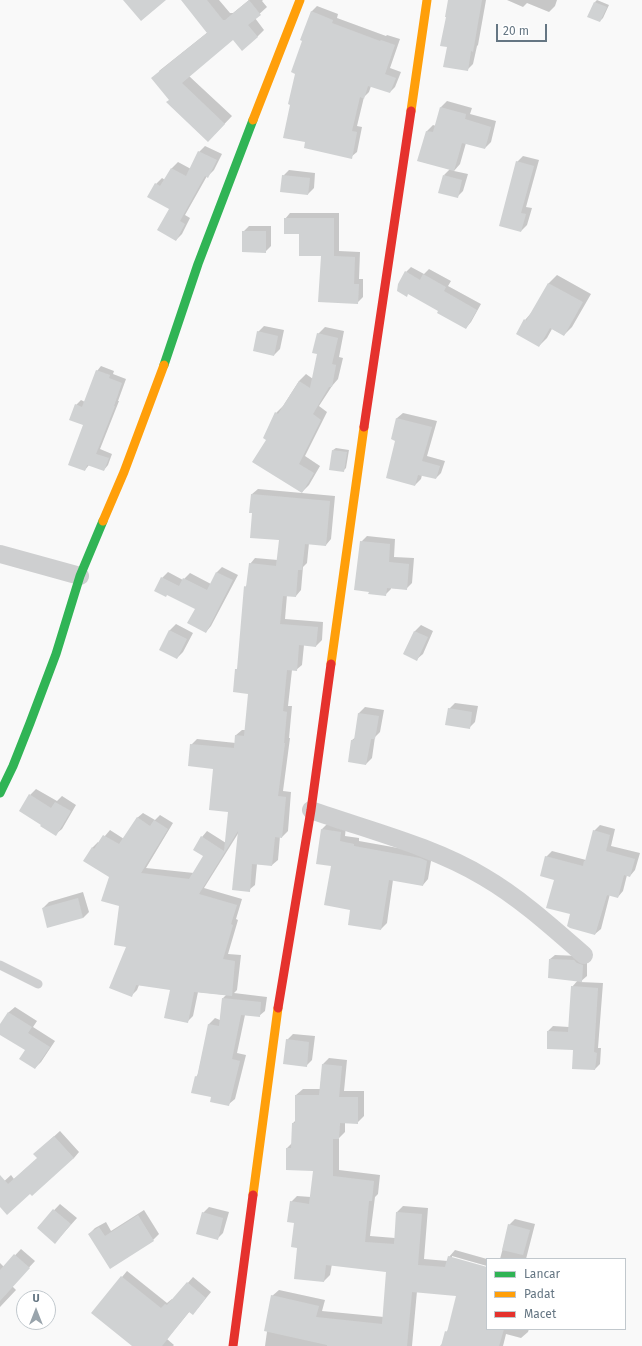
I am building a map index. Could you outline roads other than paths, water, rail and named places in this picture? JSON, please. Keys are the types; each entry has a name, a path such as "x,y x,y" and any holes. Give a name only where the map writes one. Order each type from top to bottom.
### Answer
{"main road":[{"path":"0,794 13,766 53,661 80,576 126,464 162,370 198,264 300,0"},
{"path":"233,1346 276,1020 310,810 395,213 427,0"}],"street":[{"path":"0,554 80,576"},
{"path":"310,810 437,854 483,876 515,897 584,955"}],"lane":[{"path":"0,965 38,984"}]}
